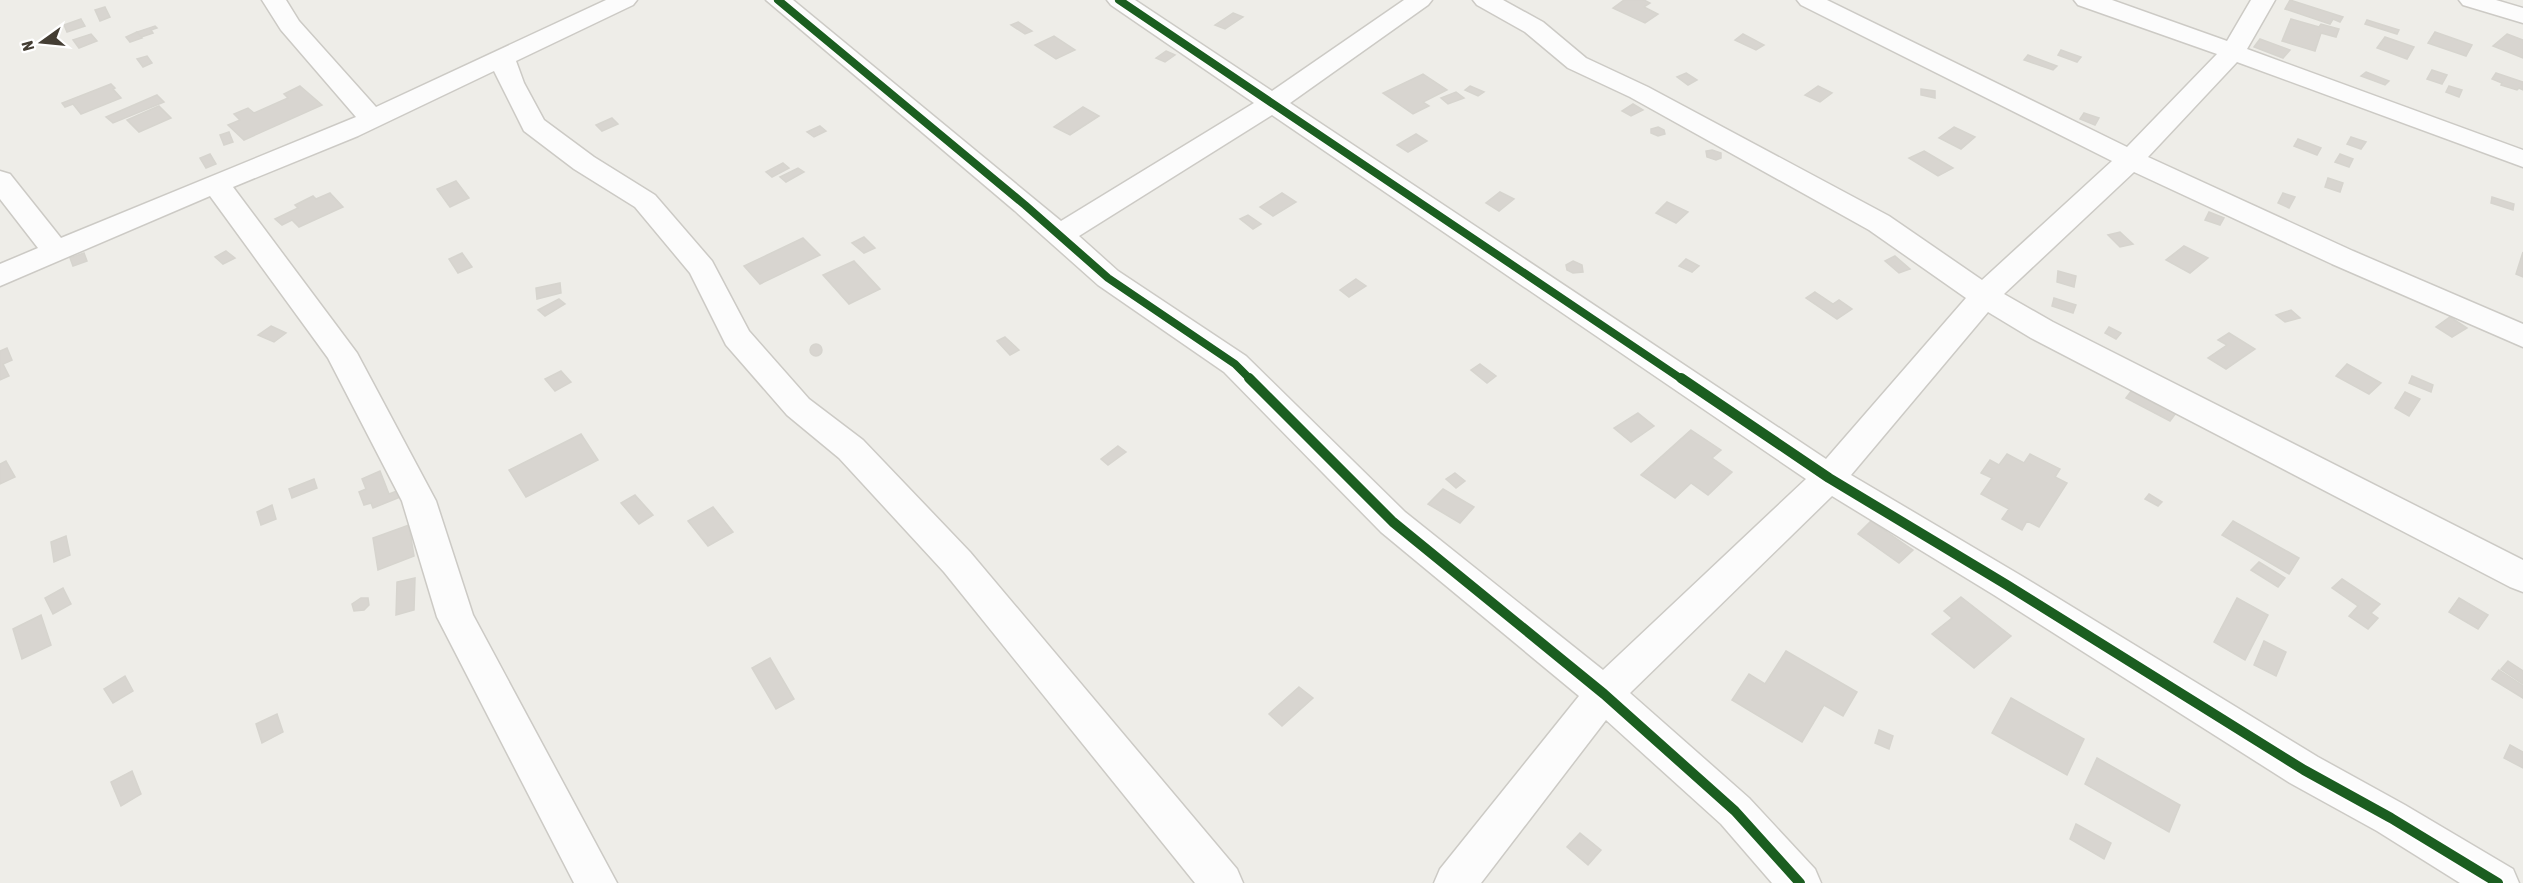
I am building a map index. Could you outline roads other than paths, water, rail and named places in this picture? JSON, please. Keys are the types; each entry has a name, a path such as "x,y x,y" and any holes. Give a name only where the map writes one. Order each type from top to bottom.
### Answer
{"street":[{"path":"274,0 290,25 372,119"},
{"path":"0,276 155,208 372,119 625,0"},
{"path":"778,0 1108,278 1235,364 1393,522 1604,694 1735,811 1800,883"},
{"path":"1119,0 1270,104 1829,478 2007,585 2304,770 2391,818 2498,883"},
{"path":"1059,235 1270,104 1420,0"},
{"path":"1485,0 1534,27 1577,63 1639,92 1880,223 1984,296 2042,330 2523,577"},
{"path":"1809,0 2131,159 2391,280 2523,336"},
{"path":"2086,0 2114,8 2523,159"},
{"path":"1455,883 1604,694 1829,478 1984,296 2131,159 2232,53 2263,0"},
{"path":"2471,0 2523,16"},
{"path":"502,58 533,125 584,162 645,201 702,268 738,337 798,407 851,449 957,562 1222,883"},
{"path":"0,180 56,252"},
{"path":"216,184 341,353 420,501 455,616 466,640 596,883"}]}
